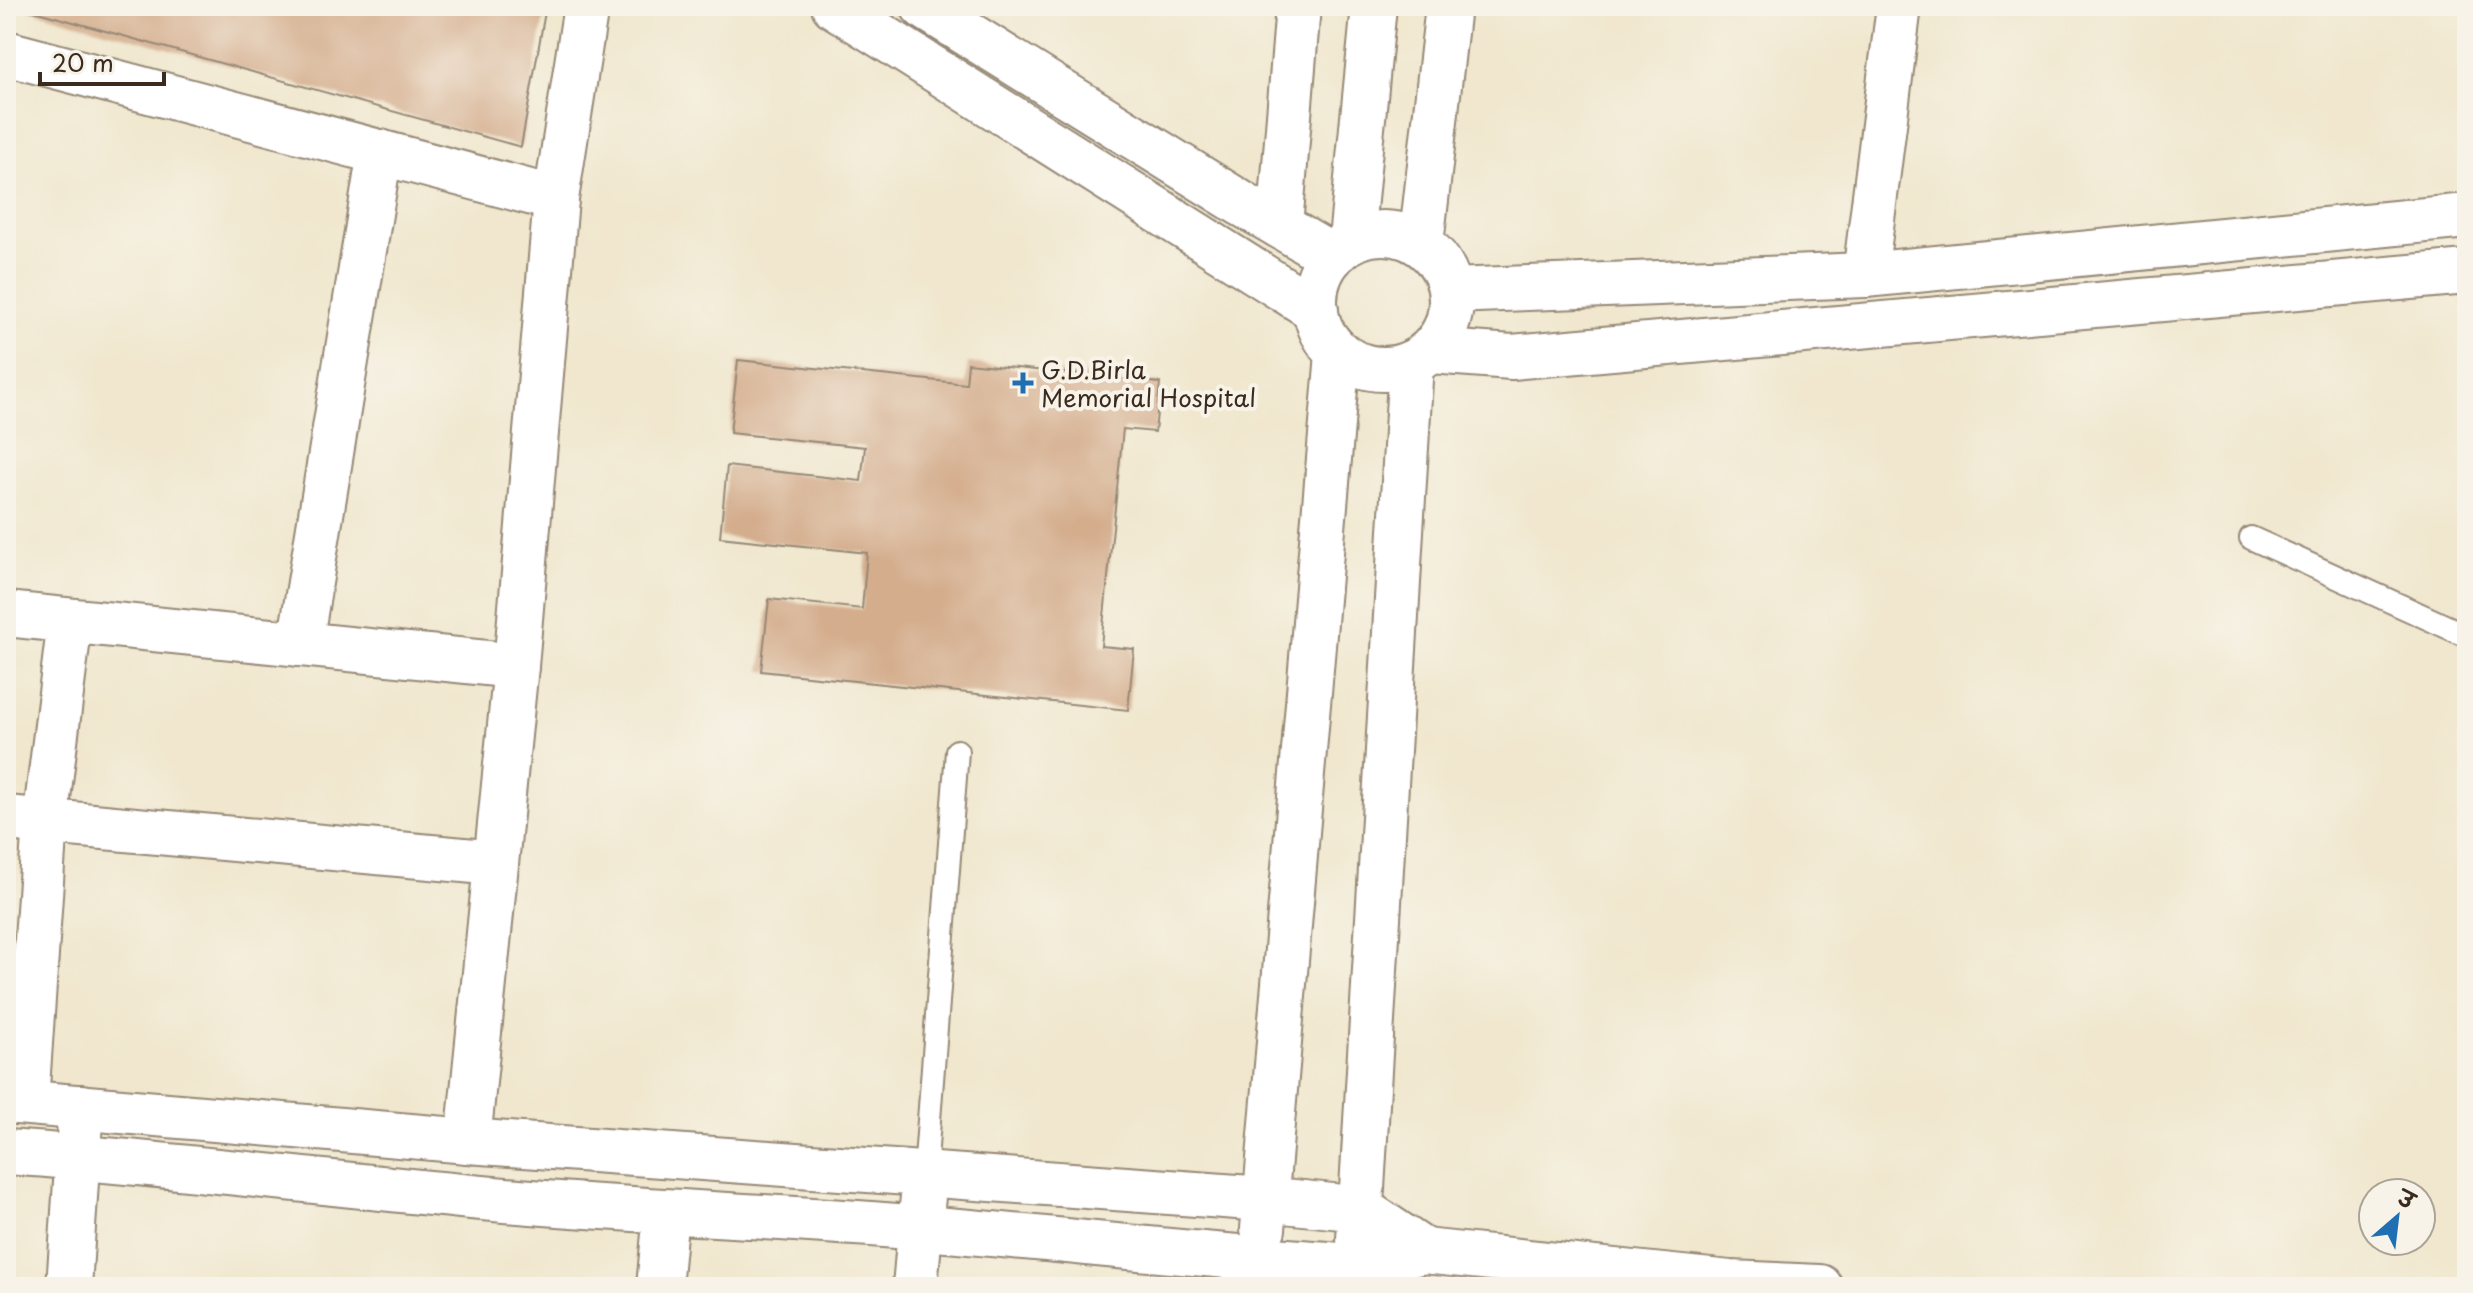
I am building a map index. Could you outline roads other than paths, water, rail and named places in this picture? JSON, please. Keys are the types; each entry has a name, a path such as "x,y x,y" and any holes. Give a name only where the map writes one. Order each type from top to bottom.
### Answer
{"street":[{"path":"468,1141 516,666 556,199 586,6"},
{"path":"834,6 1316,310"},
{"path":"1280,226 1298,6"},
{"path":"1374,6 1341,247 1315,286 1317,321 1338,354 1374,369 1421,357 1512,357 2467,272"},
{"path":"1421,244 1448,6"},
{"path":"1865,275 1899,6"},
{"path":"932,9 1280,226 1341,247 1387,232 1421,244 1441,264 1451,291 1448,323 1421,357 1357,1276"},
{"path":"6,53 556,199"},
{"path":"300,644 380,152"},
{"path":"1451,291 1865,275 2467,216"},
{"path":"1259,1274 1338,354"},
{"path":"6,614 516,666"},
{"path":"70,621 25,820 16,1101 468,1141 925,1173 1361,1209 1424,1251"},
{"path":"25,820 496,863"},
{"path":"69,1287 81,1107"},
{"path":"6,1152 463,1197 921,1228 1259,1274 1357,1276 1424,1251 1730,1285 1820,1287"},
{"path":"915,1287 925,1173"},
{"path":"659,1287 666,1213"}],"lane":[{"path":"2251,538 2467,636"},
{"path":"925,1173 957,751"}],"place":[{"name":"G.D.Birla Memorial Hospital","path":"1023,383"}]}
